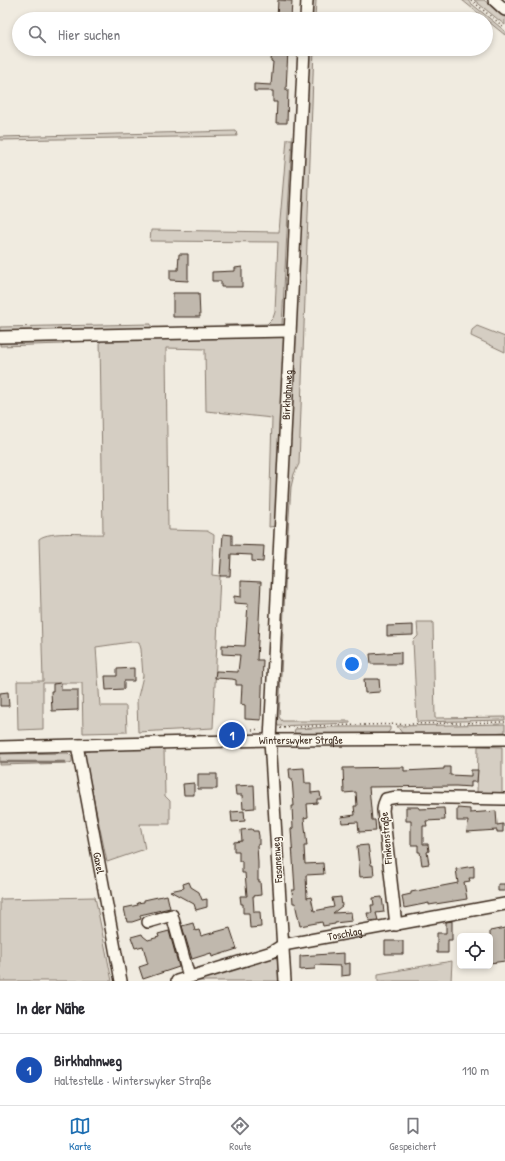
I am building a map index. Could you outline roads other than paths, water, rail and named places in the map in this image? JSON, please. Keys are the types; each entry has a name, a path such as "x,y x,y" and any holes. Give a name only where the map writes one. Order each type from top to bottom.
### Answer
{"street":[{"path":"306,12 307,0"},
{"path":"494,0 505,10"},
{"name":"Birkhahnweg","path":"270,734 304,56"},
{"path":"0,338 290,331"},
{"name":"Winterswyker Straße","path":"0,747 77,745 270,734 505,739"},
{"name":"Fasanenweg","path":"270,734 285,981"},
{"path":"481,738 505,734"},
{"name":"Gaxel","path":"77,745 121,981"},
{"name":"Finkenstraße","path":"396,925 383,810 386,799 397,797 505,799"},
{"name":"Toschlag","path":"177,981 272,952 283,945 505,904"},
{"path":"148,922 172,916 189,977"}],"waterway":[{"path":"0,762 65,762"}],"place":[{"name":"Birkhahnweg","path":"232,735"}]}
